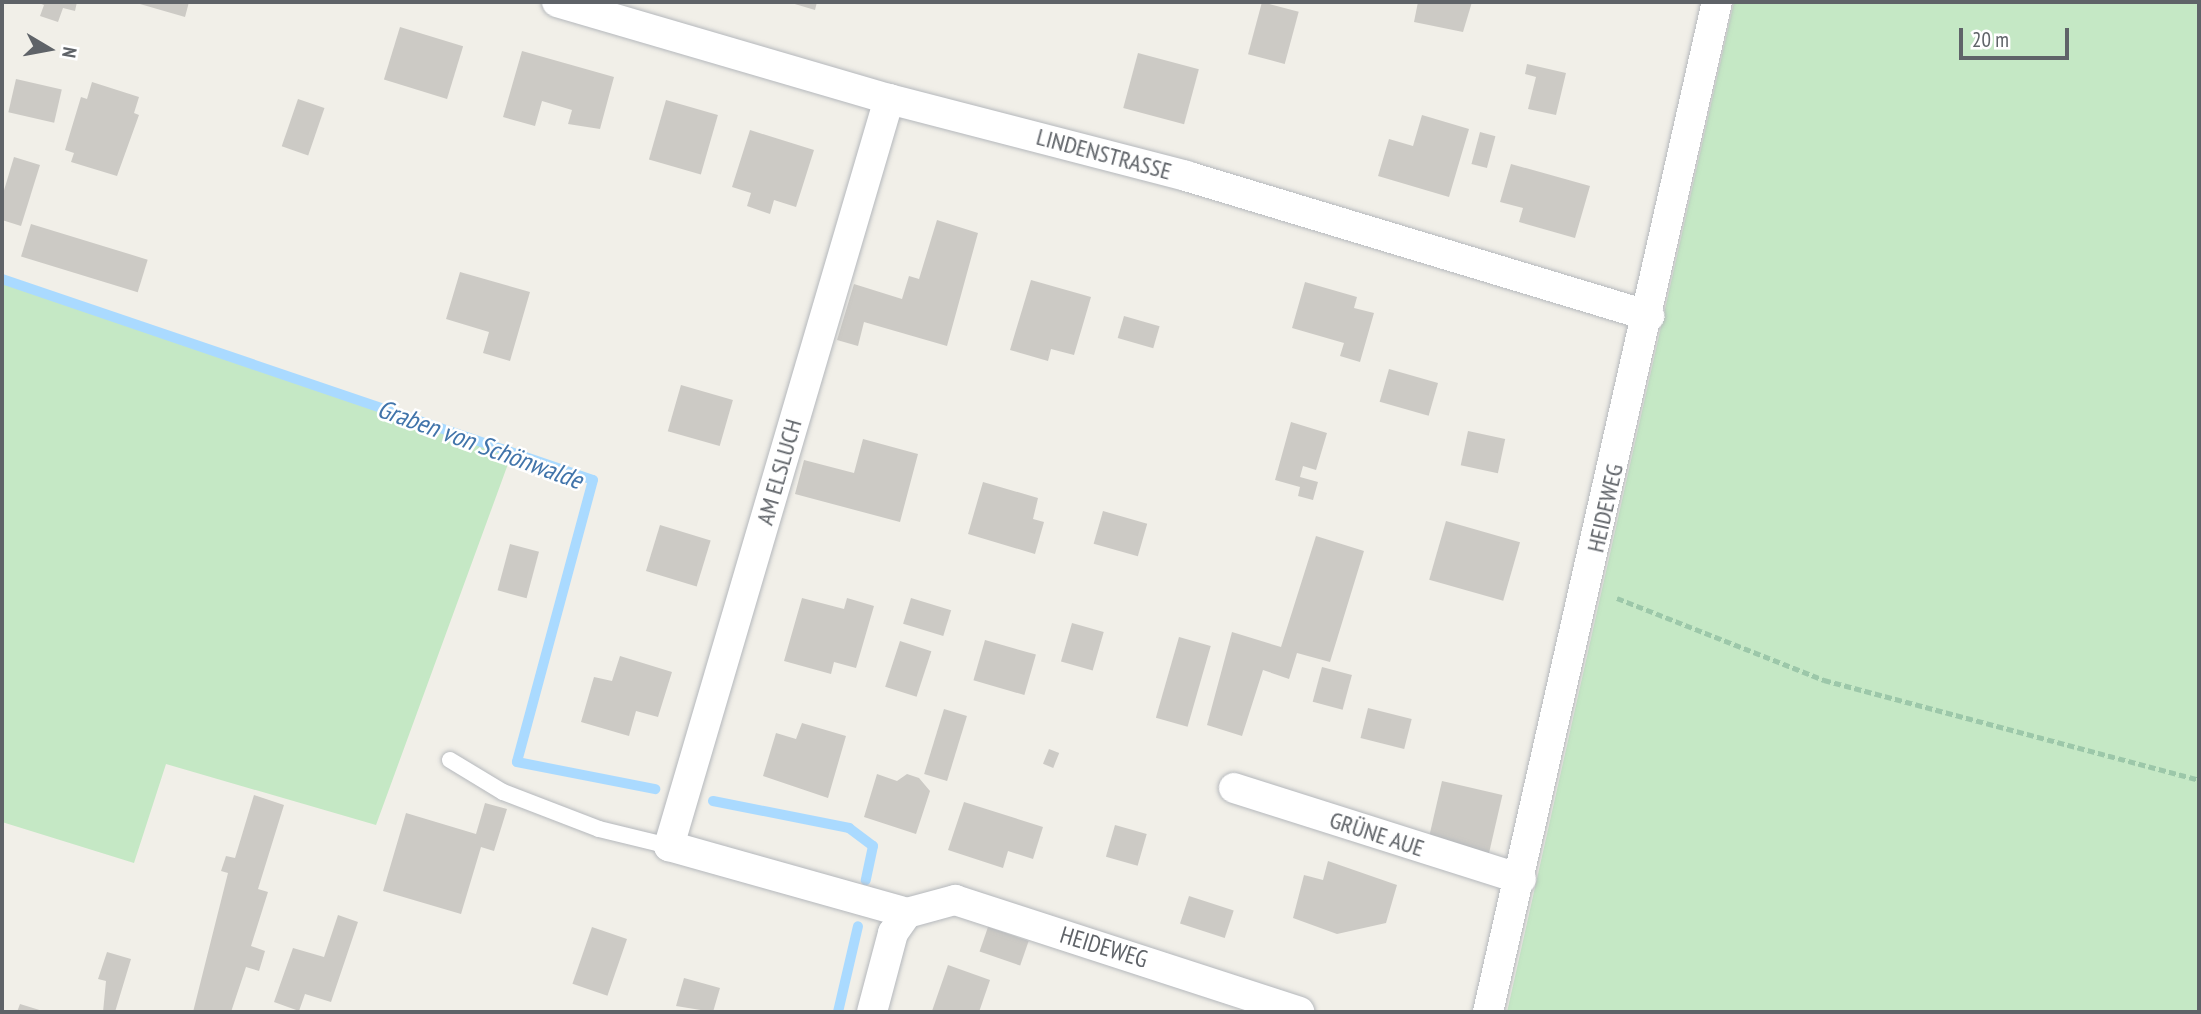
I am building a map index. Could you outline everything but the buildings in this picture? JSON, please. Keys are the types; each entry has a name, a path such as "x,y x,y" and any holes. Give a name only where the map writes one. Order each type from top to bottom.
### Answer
{"street":[{"name":"LINDENSTRASSE","path":"557,2 890,99 1186,176 1649,316"},
{"name":"HEIDEWEG","path":"1488,1012 1521,879 1649,316 1717,2"},
{"name":"AM ELSLUCH","path":"669,846 890,99"},
{"name":"GRÜNE AUE","path":"1234,788 1521,879"},
{"path":"669,846 907,914 893,933 872,1012"},
{"name":"HEIDEWEG","path":"907,914 955,901 1299,1012"}],"lane":[{"path":"450,760 503,792 599,829 669,846"}],"path":[{"path":"1587,586 1824,680 2199,780"}],"green space":[{"path":"1734,2 2199,2 2199,1012 1507,1012"},
{"path":"2,279 512,453 376,825 166,764 134,863 2,822"}],"waterway":[{"name":"Graben von Schönwalde","path":"2,279 593,480 517,762 655,789"},
{"name":"Graben von Schönwalde","path":"713,801 849,828 873,846 866,880"},
{"name":"Graben von Schönwalde","path":"838,1012 858,926"}]}
